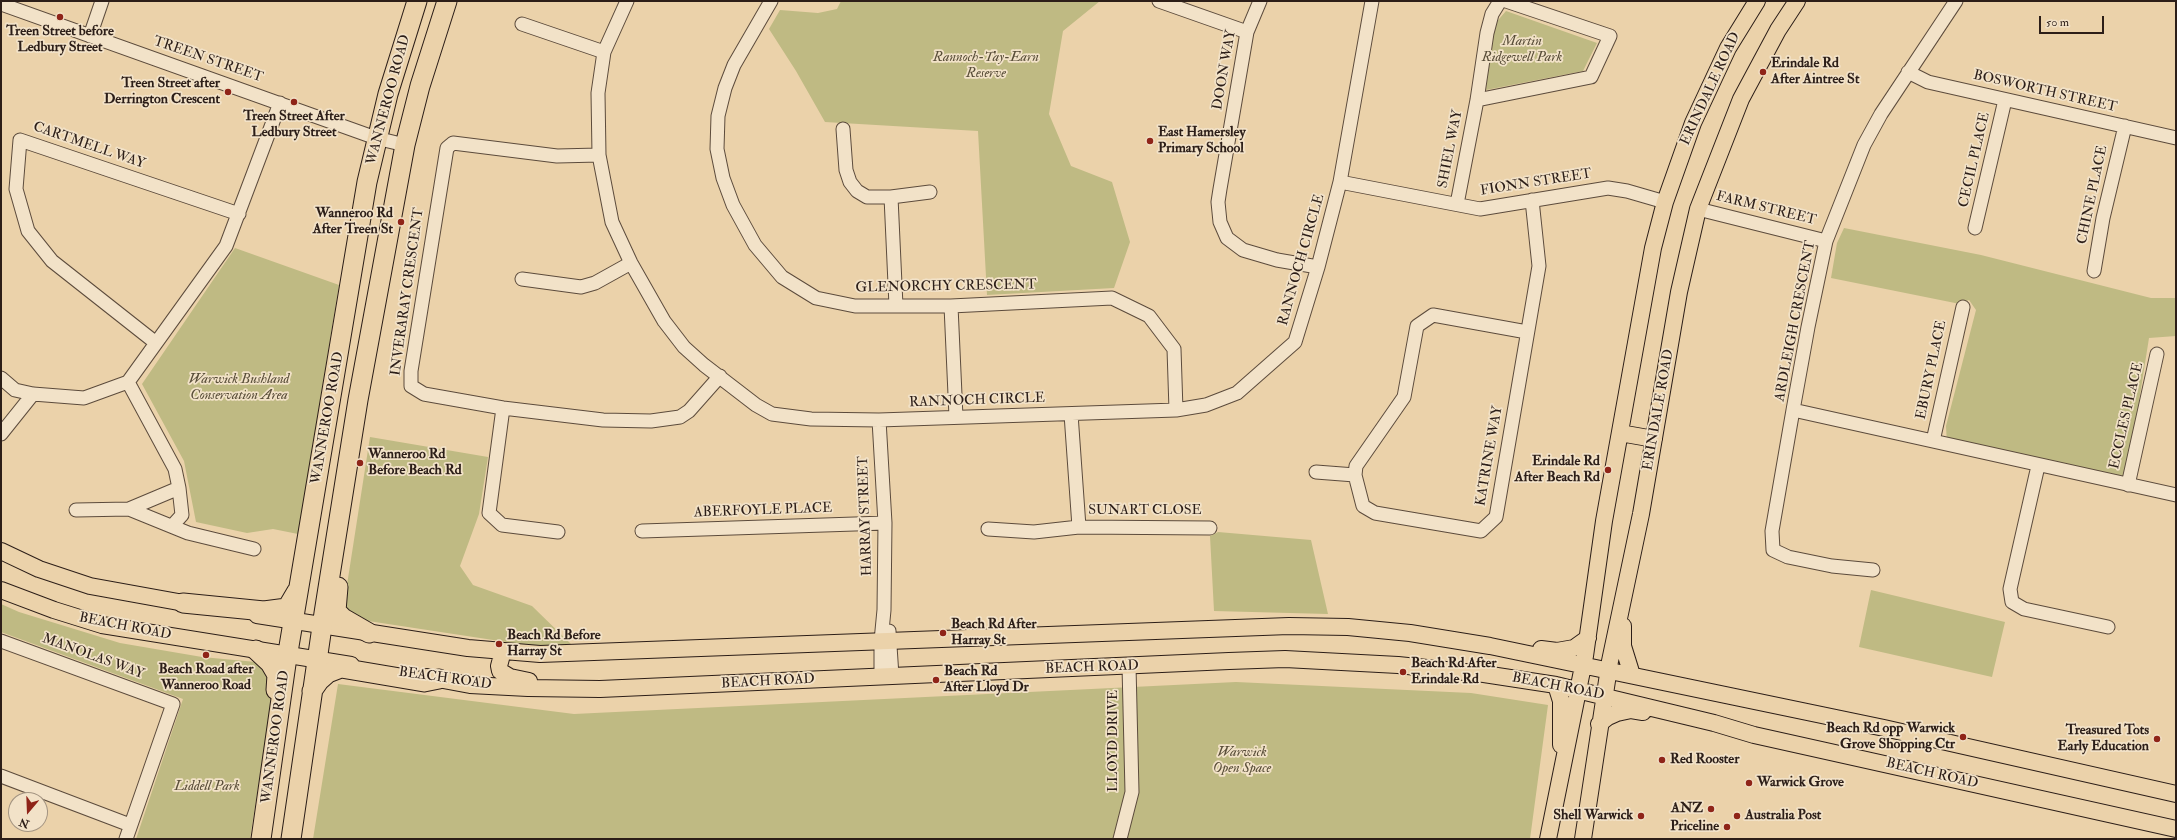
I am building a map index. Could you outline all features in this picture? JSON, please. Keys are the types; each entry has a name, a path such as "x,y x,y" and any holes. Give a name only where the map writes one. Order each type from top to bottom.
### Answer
{"highway":[{"name":"WANNEROO ROAD","path":"261,839 298,588 376,138 399,55 417,1"},
{"name":"WANNEROO ROAD","path":"291,839 312,691 341,508 405,145 420,86 447,1"},
{"path":"341,508 336,611 343,618 369,633"},
{"path":"183,603 264,610 287,608 298,588"},
{"path":"256,650 270,663 277,675 264,788 264,820"},
{"path":"312,691 319,681 328,673 341,668 424,682 439,679"}],"main road":[{"name":"ERINDALE ROAD","path":"1548,839 1584,666 1604,521 1653,248 1665,202 1698,111 1728,48 1757,1"},
{"name":"ERINDALE ROAD","path":"1583,839 1608,670 1654,439 1679,292 1698,208 1746,88 1778,30 1797,1"},
{"path":"1620,433 1654,439"},
{"name":"BEACH ROAD","path":"1,551 39,569 90,586 322,626 503,651 540,654 601,653 1289,626 1348,627 1410,633 1490,646 1632,675 1884,728 2176,794"},
{"path":"1630,563 1630,588 1623,621 1623,633 1627,663 1632,675"},
{"name":"BEACH ROAD","path":"1,590 59,612 102,625 288,654 470,685 565,689 1285,659 1398,665 1484,674 1579,690 1698,719 1754,735 2176,829"},
{"path":"1490,646 1518,645 1557,651 1574,648 1588,638"},
{"path":"503,651 499,666 500,671 505,675 565,689"},
{"path":"1553,820 1551,795 1562,744 1561,701 1556,685"},
{"path":"1599,724 1608,717 1631,710 1671,718 1698,719"}],"street":[{"path":"90,36 102,1"},
{"name":"RANNOCH CIRCLE","path":"627,1 604,52 598,93 599,155 612,222 631,263 673,334 684,347 756,405 772,414 811,419 879,420 1176,410 1206,405 1237,394 1295,342 1318,267 1340,182 1372,1"},
{"name":"GLENORCHY CRESCENT","path":"771,1 734,65 725,88 718,116 717,149 723,178 733,205 764,257 782,277 805,293 816,298 841,304 951,306 1112,298 1149,316 1174,349 1176,410"},
{"path":"1159,1 1247,32"},
{"name":"DOON WAY","path":"1260,1 1247,32 1220,189 1218,208 1220,222 1227,238 1244,250 1277,260 1318,267"},
{"name":"SHIEL WAY","path":"1457,204 1477,100 1487,34 1492,14 1500,1"},
{"name":"SHIEL WAY","path":"1477,100 1592,76 1610,36 1506,1"},
{"name":"ARDLEIGH CRESCENT","path":"1956,1 1881,114 1864,145 1826,241 1793,410 2038,466 2176,495"},
{"name":"TREEN STREET","path":"1,4 376,138 405,145"},
{"path":"522,24 604,52"},
{"name":"BOSWORTH STREET","path":"1908,72 1928,82 2176,138"},
{"name":"CECIL PLACE","path":"1975,228 2005,100"},
{"path":"1,378 15,390 33,394 84,398 128,382 226,246 280,103"},
{"name":"CHINE PLACE","path":"2094,271 2103,218 2125,126"},
{"path":"843,128 846,170 850,182 857,191 867,197 891,197 930,192"},
{"name":"CARTMELL WAY","path":"156,343 52,261 28,232 16,189 20,140 239,214"},
{"name":"INVERARAY CRESCENT","path":"599,155 557,156 453,143 447,148 415,348 411,386 424,394 503,408 603,420 664,419 680,417 689,411 720,376"},
{"name":"FIONN STREET","path":"1340,182 1480,208 1608,188 1627,191 1665,202"},
{"path":"891,197 896,306"},
{"name":"KATRINE WAY","path":"1355,475 1363,506 1375,513 1481,531 1496,517 1539,266 1532,200"},
{"name":"FARM STREET","path":"1698,208 1826,241"},
{"path":"522,279 581,287 595,283 631,263"},
{"path":"951,306 956,417"},
{"name":"EBURY PLACE","path":"1933,441 1963,307"},
{"path":"1316,472 1355,475 1356,466 1404,397 1417,326 1433,315 1527,332"},
{"name":"ECCLES PLACE","path":"2128,485 2157,354"},
{"path":"128,382 174,469 179,488 182,515 172,526"},
{"path":"1,434 33,394"},
{"path":"503,408 489,513 502,526 558,532"},
{"path":"1793,410 1772,531 1773,550 1788,557 1832,566 1873,570"},
{"name":"SUNART CLOSE","path":"1071,414 1079,527"},
{"name":"HARRAY STREET","path":"879,420 885,523 884,610 887,676"},
{"path":"2038,466 2010,589 2012,602 2024,609 2108,627"},
{"path":"76,510 129,509 179,488"},
{"path":"129,509 188,533 254,549"},
{"name":"ABERFOYLE PLACE","path":"642,531 885,523"},
{"name":"SUNART CLOSE","path":"988,529 1034,532 1079,527 1210,528"},
{"name":"MANOLAS WAY","path":"1,641 173,704 130,825"},
{"name":"LLOYD DRIVE","path":"1120,839 1132,792 1129,666"},
{"path":"1,776 130,825 126,839"}],"green space":[{"name":"Rannoch-Tay-Earn Reserve","path":"841,1 1100,1 1063,31 1049,114 1071,166 1112,182 1130,242 1114,288 987,295 978,131 825,122 796,71 769,29 780,10 818,13 837,9"},
{"name":"Martin Ridgewell Park","path":"1506,11 1597,43 1583,71 1486,90 1493,26"},
{"path":"1844,228 1981,255 2151,298 2176,298 2176,336 2149,338 2126,483 1947,444 1946,426 1976,310 1969,300 1960,304 1831,278 1837,243"},
{"name":"Warwick Bushland Conservation Area","path":"235,248 339,285 298,534 273,529 247,533 196,522 184,461 142,384"},
{"path":"370,437 488,457 479,514 460,566 473,585 532,606 572,645 539,647 342,617"},
{"path":"1218,532 1311,540 1328,614 1214,611 1210,536"},
{"path":"1871,590 2005,622 1992,677 1859,647"},
{"name":"Liddell Park","path":"1,604 19,612 120,643 202,657 256,662 274,683 250,839 136,839 183,699 1,632"},
{"name":"Warwick Open Space","path":"1236,682 1471,693 1548,705 1530,839 313,839 338,684 574,714"}],"place":[{"name":"Treen Street before Ledbury Street","path":"60,17"},
{"name":"Erindale Rd After Aintree St","path":"1763,72"},
{"name":"Treen Street after Derrington Crescent","path":"228,92"},
{"name":"Treen Street After Ledbury Street","path":"294,102"},
{"name":"East Hamersley Primary School","path":"1150,141"},
{"name":"Wanneroo Rd After Treen St","path":"401,222"},
{"name":"Wanneroo Rd Before Beach Rd","path":"360,463"},
{"name":"Erindale Rd After Beach Rd","path":"1608,470"},
{"name":"Beach Rd After Harray St","path":"943,633"},
{"name":"Beach Rd Before Harray St","path":"499,644"},
{"name":"Beach Road after Wanneroo Road","path":"206,655"},
{"name":"Beach Rd After Erindale Rd","path":"1403,672"},
{"name":"Beach Rd After Lloyd Dr","path":"936,680"},
{"name":"Beach Rd opp Warwick Grove Shopping Ctr","path":"1963,737"},
{"name":"Treasured Tots Early Education","path":"2157,739"},
{"name":"Red Rooster","path":"1662,760"},
{"name":"Warwick Grove","path":"1749,783"},
{"name":"ANZ","path":"1711,809"},
{"name":"Shell Warwick","path":"1641,816"},
{"name":"Australia Post","path":"1737,816"},
{"name":"Priceline","path":"1727,827"}]}
